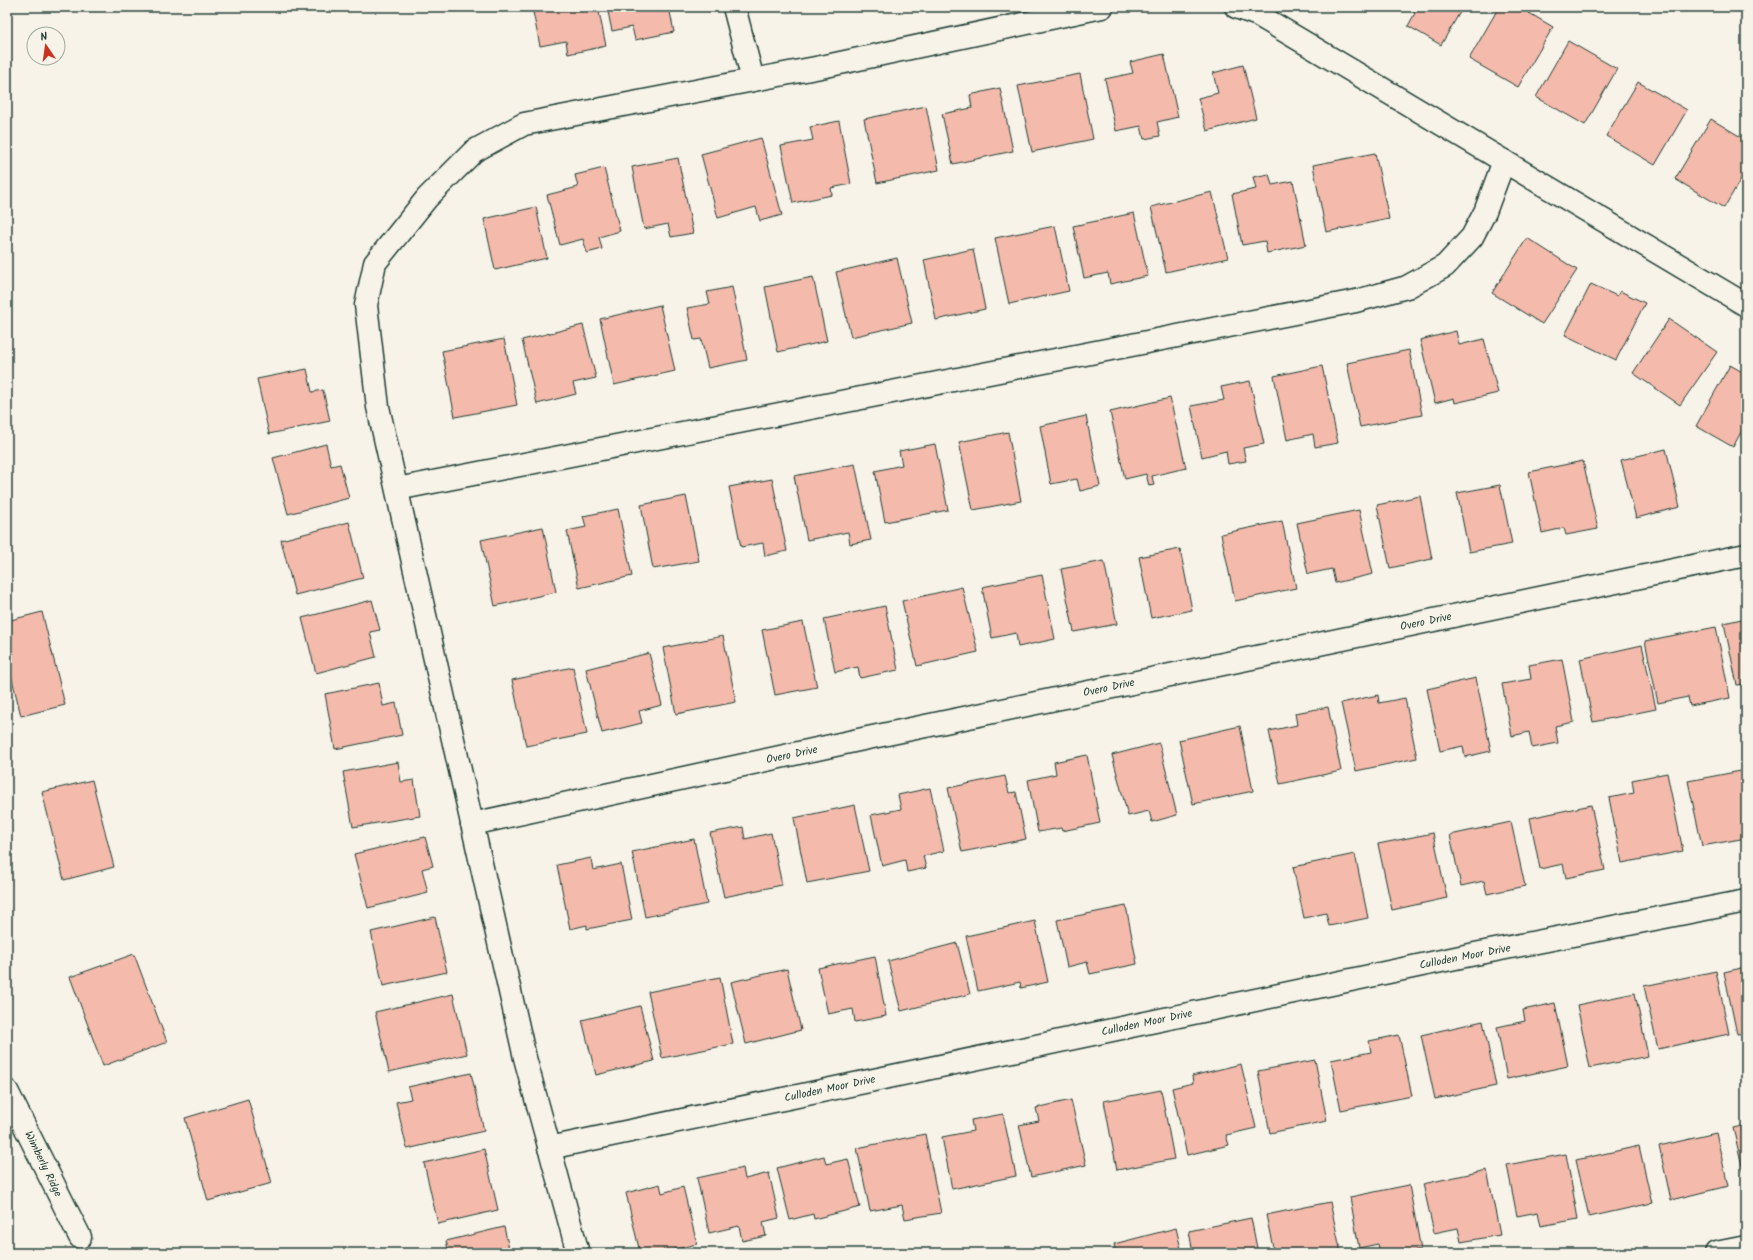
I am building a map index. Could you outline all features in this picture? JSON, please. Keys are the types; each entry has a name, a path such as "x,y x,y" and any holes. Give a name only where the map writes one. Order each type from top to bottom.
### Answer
{"street":[{"path":"734,7 753,80"},
{"path":"578,1253 525,1058 378,407 366,305 375,263 427,198 474,151 524,124 833,65 1102,7"},
{"path":"1236,7 1258,15 1746,305"},
{"path":"396,489 1356,301 1407,287 1445,266 1472,237 1486,212 1504,161"},
{"name":"Overo Drive","path":"472,824 878,736 1746,555"},
{"name":"Culloden Moor Drive","path":"549,1148 1457,958 1746,901"},
{"name":"Wimberly Ridge","path":"7,1090 80,1237"},
{"path":"1716,1253 1746,1247"}],"building":[{"path":"532,7 598,7 606,46 568,54 566,41 540,46"},
{"path":"607,7 669,7 674,32 635,40 632,27 612,31"},
{"path":"1405,7 1463,7 1441,45 1408,26 1415,13"},
{"path":"1499,7 1519,7 1553,27 1518,87 1469,59"},
{"path":"1568,41 1617,69 1585,125 1536,97"},
{"path":"1164,54 1178,117 1157,122 1160,136 1144,139 1141,126 1116,131 1105,79 1133,73 1130,62"},
{"path":"1243,65 1256,118 1207,131 1198,98 1218,93 1213,73"},
{"path":"1080,74 1093,139 1032,152 1018,86"},
{"path":"1638,82 1687,110 1655,165 1606,136"},
{"path":"1000,88 1013,151 953,164 942,114 972,108 970,95"},
{"path":"926,106 939,170 877,183 864,119"},
{"path":"1711,119 1746,140 1746,170 1724,208 1675,179"},
{"path":"839,121 851,184 831,188 832,195 793,203 781,146 813,140 810,127"},
{"path":"761,138 782,215 760,221 756,207 718,218 701,154"},
{"path":"1375,153 1389,219 1326,232 1313,165"},
{"path":"678,158 693,233 671,237 668,224 644,229 632,167"},
{"path":"604,168 620,231 599,237 602,249 587,253 583,239 560,245 547,195 578,187 575,175"},
{"path":"1269,174 1272,185 1293,181 1306,245 1267,253 1265,241 1242,245 1232,194 1256,189 1253,177"},
{"path":"1212,192 1228,258 1166,272 1151,207"},
{"path":"536,207 547,258 495,270 484,219"},
{"path":"1134,213 1148,276 1110,284 1108,273 1084,278 1073,226"},
{"path":"1055,226 1069,291 1009,304 995,238"},
{"path":"1527,238 1577,270 1542,324 1492,293"},
{"path":"973,249 985,309 936,320 924,260"},
{"path":"897,258 912,323 851,337 836,272"},
{"path":"813,277 827,341 778,352 765,287"},
{"path":"1591,284 1617,296 1620,291 1645,303 1616,360 1565,335"},
{"path":"732,287 747,360 708,368 701,339 694,340 687,308 710,304 707,292"},
{"path":"660,305 675,371 614,385 600,319"},
{"path":"1669,319 1717,352 1680,405 1633,373"},
{"path":"583,325 596,378 573,383 576,394 537,404 522,340"},
{"path":"1456,331 1459,345 1484,339 1498,393 1455,403 1454,398 1435,403 1420,340"},
{"path":"504,339 517,405 455,417 442,351"},
{"path":"1409,350 1422,415 1360,427 1347,363"},
{"path":"1730,365 1746,374 1746,423 1733,447 1696,426"},
{"path":"1322,366 1338,443 1315,447 1313,434 1287,440 1274,376"},
{"path":"307,369 312,392 323,390 330,421 269,434 257,379"},
{"path":"1250,381 1264,444 1243,448 1246,461 1228,464 1226,451 1202,457 1191,406 1224,400 1221,387"},
{"path":"1170,398 1186,468 1152,476 1154,485 1149,486 1146,474 1125,479 1110,412"},
{"path":"1086,416 1100,486 1080,491 1077,479 1051,484 1040,426"},
{"path":"1008,432 1021,501 973,510 959,442"},
{"path":"326,444 331,466 340,464 349,498 288,514 273,458"},
{"path":"935,444 948,510 885,522 875,471 902,465 899,451"},
{"path":"1666,449 1680,507 1636,518 1621,460"},
{"path":"1583,461 1598,529 1566,535 1564,528 1542,533 1529,472"},
{"path":"855,464 871,540 850,544 848,532 807,540 794,476"},
{"path":"772,479 787,551 765,556 763,543 741,547 729,487"},
{"path":"1500,485 1512,544 1469,552 1457,493"},
{"path":"686,496 699,561 653,569 641,505"},
{"path":"1420,496 1432,559 1390,568 1377,505"},
{"path":"618,509 632,576 579,588 567,531 586,527 583,516"},
{"path":"1359,510 1373,574 1335,583 1332,569 1308,574 1297,523"},
{"path":"1282,521 1296,588 1235,601 1221,534"},
{"path":"349,522 363,578 295,595 281,540"},
{"path":"543,527 556,592 495,606 481,540"},
{"path":"1180,549 1192,610 1151,618 1139,557"},
{"path":"1104,561 1117,624 1074,632 1061,569"},
{"path":"1042,575 1055,639 1018,647 1016,633 992,638 982,587"},
{"path":"962,587 978,652 917,666 902,601"},
{"path":"372,600 380,630 370,632 376,657 316,673 302,618"},
{"path":"885,606 898,670 860,678 858,667 835,672 824,619"},
{"path":"42,612 65,705 21,716 7,658 7,621"},
{"path":"1746,618 1746,684 1737,685 1724,623"},
{"path":"803,622 817,687 775,695 762,630"},
{"path":"1716,627 1730,698 1690,706 1688,697 1658,703 1645,641"},
{"path":"723,636 736,702 676,714 663,648"},
{"path":"1642,645 1656,709 1593,722 1580,659"},
{"path":"649,653 662,705 639,711 642,723 602,733 586,669"},
{"path":"1562,659 1574,722 1555,726 1558,743 1532,748 1529,732 1512,736 1502,684 1531,679 1529,665"},
{"path":"573,667 587,734 526,746 512,680"},
{"path":"1476,678 1491,751 1465,757 1463,746 1440,751 1427,689"},
{"path":"379,683 383,706 396,703 402,735 335,749 325,694"},
{"path":"1378,695 1379,703 1405,698 1417,758 1356,771 1341,703"},
{"path":"1328,707 1341,771 1280,784 1269,731 1297,725 1295,713"},
{"path":"1240,726 1253,791 1193,804 1179,740"},
{"path":"1159,743 1177,815 1152,822 1149,811 1128,816 1112,755"},
{"path":"1087,755 1100,823 1062,831 1061,828 1038,832 1028,780 1056,774 1054,762"},
{"path":"398,762 401,782 414,780 420,816 353,827 343,772"},
{"path":"1746,770 1746,838 1702,846 1688,781"},
{"path":"1667,773 1683,851 1622,863 1609,798 1634,793 1632,780"},
{"path":"1005,776 1009,793 1016,792 1026,839 962,852 948,788"},
{"path":"92,780 114,867 64,880 42,792"},
{"path":"930,788 944,851 923,856 926,868 907,872 905,860 882,866 871,815 901,809 898,795"},
{"path":"855,805 869,871 807,883 794,818"},
{"path":"1591,805 1605,870 1566,878 1563,864 1540,869 1530,818"},
{"path":"1511,822 1525,886 1487,894 1484,881 1461,886 1450,835"},
{"path":"743,827 745,839 771,833 782,885 724,897 710,833"},
{"path":"1433,833 1447,898 1392,910 1378,844"},
{"path":"425,837 433,866 422,869 428,893 368,908 354,854"},
{"path":"694,839 707,904 645,917 632,852"},
{"path":"1355,854 1368,918 1329,926 1326,913 1304,918 1293,867"},
{"path":"591,858 593,870 621,864 632,920 587,929 587,925 570,929 557,865"},
{"path":"1126,906 1137,964 1090,974 1087,962 1067,967 1057,920"},
{"path":"435,917 447,972 383,986 371,932"},
{"path":"1035,921 1048,982 1021,988 1020,982 978,991 966,936"},
{"path":"957,943 970,994 901,1011 888,961"},
{"path":"134,954 167,1042 103,1066 70,977"},
{"path":"875,956 886,1016 855,1022 853,1009 828,1014 818,968"},
{"path":"1746,967 1746,1033 1737,1034 1724,972"},
{"path":"787,969 801,1030 746,1044 731,982"},
{"path":"1716,971 1729,1034 1658,1049 1644,986"},
{"path":"720,977 733,1044 662,1058 648,992"},
{"path":"1635,993 1648,1056 1590,1068 1577,1005"},
{"path":"453,994 467,1054 389,1072 375,1012"},
{"path":"1555,1003 1568,1066 1507,1079 1497,1027 1525,1021 1523,1010"},
{"path":"640,1006 654,1061 596,1075 582,1020"},
{"path":"1483,1021 1496,1086 1435,1099 1421,1035"},
{"path":"1399,1035 1412,1096 1341,1110 1331,1060 1371,1052 1369,1041"},
{"path":"1315,1060 1327,1121 1270,1133 1258,1071"},
{"path":"1241,1064 1256,1128 1226,1135 1229,1145 1187,1155 1172,1088 1193,1083 1192,1076"},
{"path":"471,1073 484,1131 407,1149 396,1102 411,1099 408,1087"},
{"path":"1161,1090 1174,1159 1117,1170 1104,1101"},
{"path":"248,1099 272,1183 208,1201 185,1118"},
{"path":"1071,1100 1086,1165 1031,1177 1019,1125 1039,1121 1036,1108"},
{"path":"1003,1114 1016,1176 952,1189 942,1137 973,1131 971,1120"},
{"path":"1746,1125 1746,1182 1733,1128"},
{"path":"1716,1133 1728,1186 1671,1200 1659,1146"},
{"path":"925,1134 941,1213 905,1219 902,1205 870,1211 857,1148"},
{"path":"1639,1146 1652,1203 1589,1217 1576,1160"},
{"path":"484,1149 498,1210 438,1224 424,1163"},
{"path":"1566,1154 1578,1219 1541,1226 1538,1212 1517,1216 1507,1165"},
{"path":"824,1156 826,1164 848,1159 860,1207 814,1219 813,1214 790,1220 777,1168"},
{"path":"743,1168 745,1179 769,1173 779,1218 763,1222 766,1236 742,1241 739,1226 709,1233 697,1178"},
{"path":"1487,1170 1500,1235 1461,1242 1458,1228 1434,1233 1423,1184"},
{"path":"660,1184 662,1193 683,1187 697,1244 659,1253 640,1253 626,1193"},
{"path":"1409,1185 1421,1250 1406,1253 1380,1253 1378,1244 1359,1248 1350,1197"},
{"path":"1330,1202 1341,1253 1274,1253 1266,1215"},
{"path":"1251,1218 1258,1253 1193,1253 1189,1231"},
{"path":"504,1227 510,1253 449,1253 446,1241"},
{"path":"1176,1228 1182,1253 1116,1253 1114,1244"}]}
